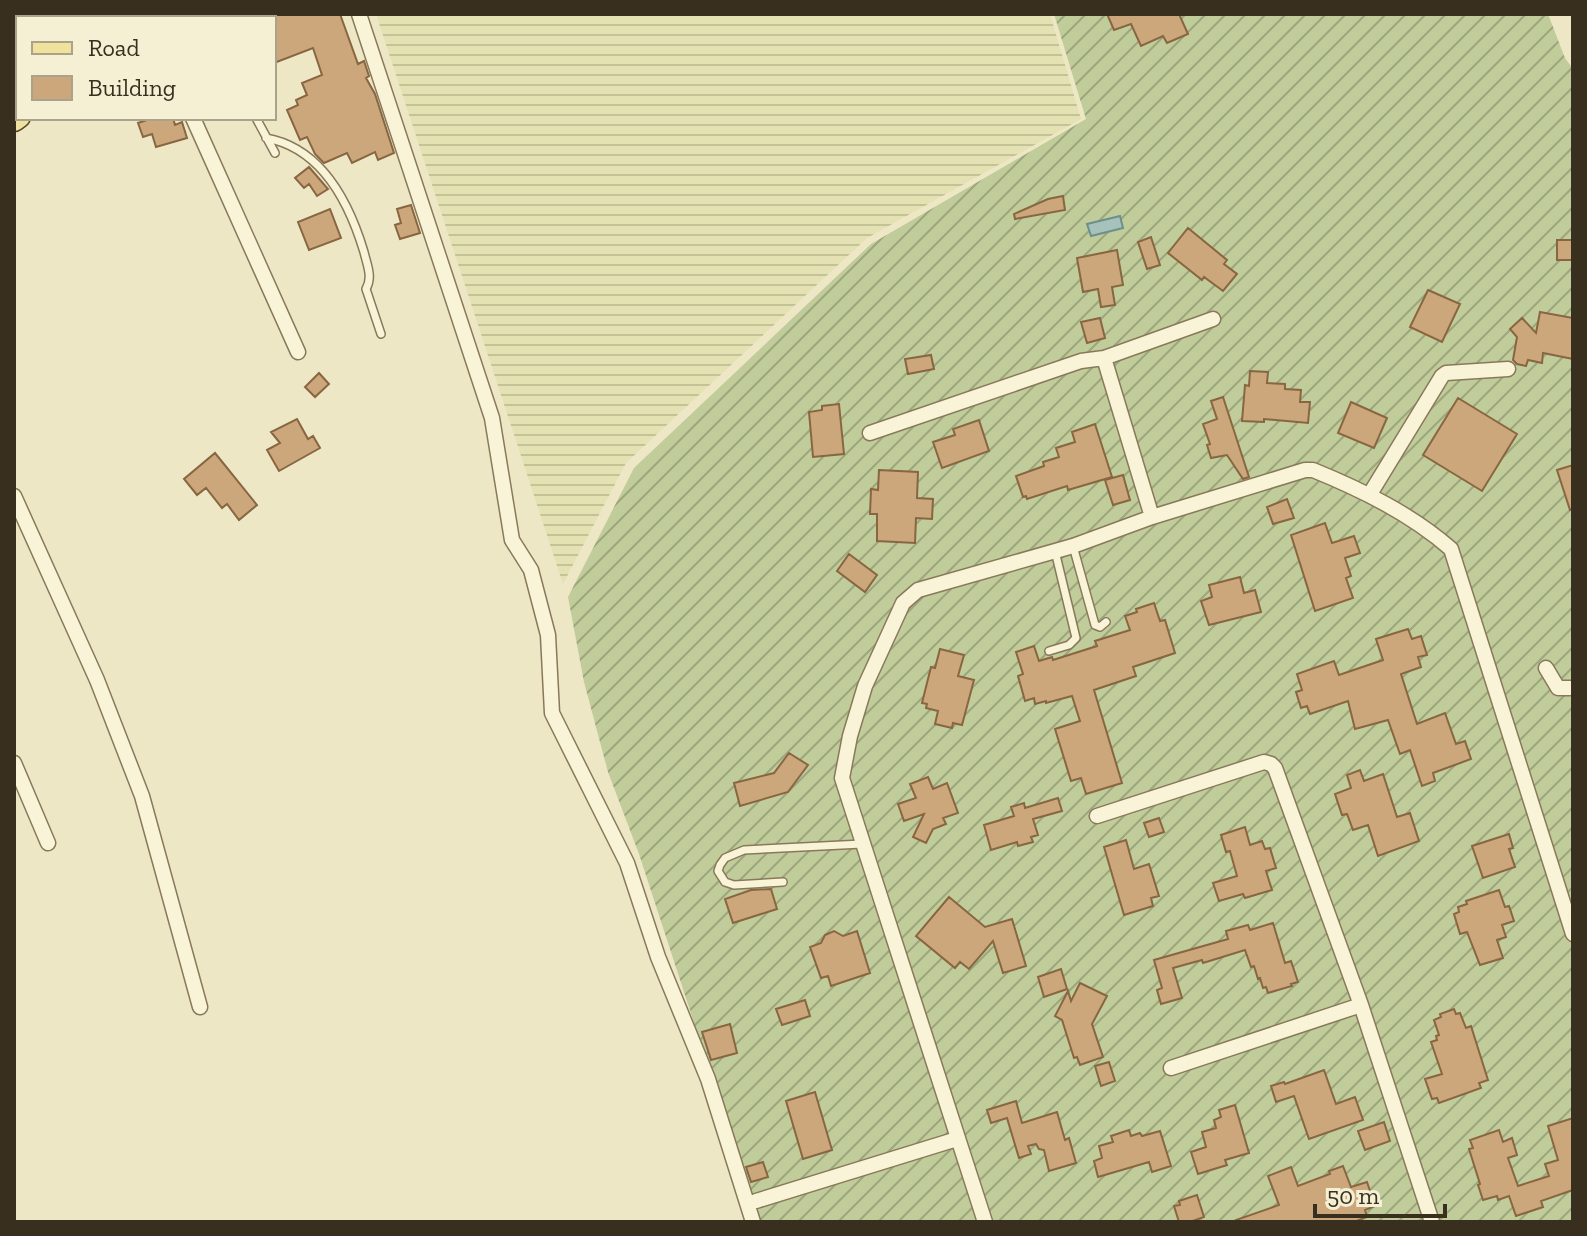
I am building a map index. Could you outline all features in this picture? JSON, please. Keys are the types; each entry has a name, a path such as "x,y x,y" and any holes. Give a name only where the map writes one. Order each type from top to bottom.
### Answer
{"street":[{"path":"359,14 492,418 512,540 531,570 548,635 552,713 627,863 658,957 708,1079 753,1222"},
{"path":"194,120 298,352"},
{"path":"870,433 1081,361 1104,358 1213,319"},
{"path":"1104,358 1152,517"},
{"path":"1370,494 1442,376 1446,373 1508,369"},
{"path":"985,1222 842,778 850,736 865,686 903,603 918,590 1073,546 1152,517 1305,470 1313,470 1370,494 1435,535 1451,549 1573,934"},
{"path":"14,496 97,680 142,796 200,1007"},
{"path":"1546,668 1558,688 1573,688"},
{"path":"1097,816 1264,762 1275,768 1361,1005 1432,1222"},
{"path":"14,763 48,843"},
{"path":"1171,1068 1361,1005"},
{"path":"756,1201 957,1139"}],"lane":[{"path":"257,120 275,153"},
{"path":"266,138 281,140 303,152 338,189 369,270 370,282 366,289 381,334"},
{"path":"1073,546 1095,625 1100,627 1106,622"},
{"path":"1049,651 1069,645 1076,638 1055,551"},
{"path":"783,882 734,885 725,882 718,871 725,858 744,850 863,844"}],"shaded area":[{"path":"376,14 1050,14 1081,119 867,238 626,463 563,584"}],"green space":[{"path":"1054,14 1548,14 1565,58 1573,69 1573,1222 759,1222 639,854 608,772 584,682 568,597 634,468 871,244 1086,119"}],"water":[{"path":"1120,216 1123,228 1091,236 1087,224"}],"building":[{"path":"340,14 358,64 364,61 369,76 366,78 375,94 394,153 378,160 375,152 352,163 347,153 324,163 315,154 307,137 300,140 287,110 298,105 296,100 307,95 302,83 322,75 313,48 276,62 274,16"},
{"path":"1107,14 1179,14 1188,34 1167,43 1163,36 1141,46 1131,24 1114,30"},
{"path":"174,120 175,125 182,122 187,138 156,147 152,134 143,137 138,123"},
{"path":"309,167 328,189 317,196 309,184 304,188 295,178"},
{"path":"1063,196 1065,210 1015,219 1014,214"},
{"path":"411,205 420,233 400,239 395,225 401,223 397,209"},
{"path":"330,209 341,238 309,250 298,222"},
{"path":"1188,228 1227,260 1224,264 1237,274 1223,291 1204,277 1202,280 1168,253"},
{"path":"1151,237 1160,265 1147,269 1138,242"},
{"path":"1557,240 1573,240 1573,260 1557,260"},
{"path":"1117,250 1123,285 1112,287 1115,305 1101,307 1098,289 1083,292 1077,258"},
{"path":"1428,290 1460,304 1442,342 1410,327"},
{"path":"1540,312 1573,318 1573,359 1543,353 1542,363 1528,360 1526,366 1513,360 1517,337 1510,329 1522,318 1536,333"},
{"path":"1100,318 1105,338 1087,343 1081,322"},
{"path":"931,355 934,369 908,374 905,359"},
{"path":"1250,371 1268,372 1267,383 1285,384 1285,389 1301,390 1300,402 1310,402 1308,423 1264,419 1264,422 1242,421 1245,385 1249,386"},
{"path":"319,373 329,384 315,397 305,387"},
{"path":"1223,397 1249,477 1243,479 1227,455 1211,458 1207,445 1210,444 1203,424 1217,419 1211,401"},
{"path":"1458,398 1517,434 1482,491 1423,455"},
{"path":"1351,402 1387,418 1374,448 1338,433"},
{"path":"839,404 844,454 813,457 809,412 822,410 822,406"},
{"path":"297,419 308,439 313,436 320,448 279,471 267,450 280,443 271,432"},
{"path":"979,420 989,451 942,468 933,442 955,435 953,429"},
{"path":"1095,424 1112,477 1068,490 1067,486 1027,499 1023,497 1016,476 1059,457 1056,448 1075,442 1072,432"},
{"path":"215,453 257,505 239,520 227,504 222,508 206,488 197,495 184,479"},
{"path":"1573,465 1573,509 1570,510 1557,470"},
{"path":"879,470 918,472 917,498 933,499 932,519 916,518 915,543 877,541 877,514 870,514 871,489 878,490"},
{"path":"1123,475 1130,500 1113,505 1105,480"},
{"path":"1287,499 1294,518 1273,524 1267,507"},
{"path":"1325,523 1332,543 1354,536 1360,553 1345,558 1351,576 1346,578 1353,598 1315,611 1291,535"},
{"path":"849,554 877,575 865,592 837,571"},
{"path":"1240,577 1244,593 1255,590 1261,612 1209,625 1201,601 1212,597 1209,585"},
{"path":"1154,603 1160,621 1165,620 1175,653 1133,667 1136,676 1094,690 1122,783 1086,794 1081,778 1071,781 1055,729 1080,721 1072,696 1046,703 1035,704 1034,698 1025,701 1018,676 1023,674 1016,652 1034,646 1039,661 1052,657 1053,660 1097,646 1095,641 1130,630 1125,616"},
{"path":"1408,629 1412,639 1421,636 1427,655 1418,657 1421,667 1401,674 1417,724 1445,713 1456,744 1465,741 1471,759 1433,773 1435,781 1422,786 1410,750 1400,754 1388,720 1355,729 1348,701 1310,714 1307,706 1301,708 1296,692 1302,690 1297,674 1334,661 1339,675 1383,660 1376,639"},
{"path":"940,649 964,655 958,676 974,680 962,725 953,723 952,728 935,724 938,711 926,708 927,704 922,703 931,667 935,668"},
{"path":"789,753 808,765 788,792 740,806 734,783 774,773"},
{"path":"1360,770 1364,781 1383,774 1397,817 1410,813 1419,841 1378,856 1368,825 1353,830 1347,814 1342,815 1335,794 1351,788 1347,775"},
{"path":"928,777 933,789 947,783 958,813 943,818 946,824 933,829 926,843 913,837 924,814 904,821 898,804 916,798 910,784"},
{"path":"1058,798 1062,811 1033,819 1038,835 1031,837 1033,842 1018,846 1017,842 991,850 984,825 1014,816 1011,807 1024,803 1025,808"},
{"path":"1159,818 1164,832 1149,837 1144,823"},
{"path":"1245,827 1250,845 1262,841 1265,849 1270,848 1276,868 1266,871 1272,890 1219,901 1213,883 1237,876 1230,851 1226,852 1221,835"},
{"path":"1509,834 1513,848 1509,849 1515,867 1483,878 1472,846"},
{"path":"1126,840 1134,869 1149,864 1159,896 1151,898 1153,906 1124,915 1104,847"},
{"path":"771,889 777,909 733,923 725,899 751,890"},
{"path":"1499,890 1514,921 1502,925 1506,937 1497,940 1503,958 1480,965 1467,932 1460,934 1454,914 1459,912 1458,907 1467,904 1466,901"},
{"path":"949,897 985,927 1012,919 1026,966 1003,973 993,941 969,969 960,962 955,968 916,936"},
{"path":"1273,923 1285,963 1291,961 1298,982 1268,993 1258,979 1254,966 1251,967 1245,950 1203,963 1202,960 1173,968 1182,998 1161,1004 1157,990 1162,988 1154,960 1228,939 1226,931 1248,925 1250,930"},
{"path":"834,931 843,936 857,931 870,973 831,986 828,976 821,978 810,947 821,943 825,935"},
{"path":"1061,969 1067,989 1044,997 1038,977"},
{"path":"1080,983 1107,996 1092,1024 1103,1057 1080,1065 1077,1057 1074,1058 1062,1020 1055,1016 1068,991 1071,1001"},
{"path":"805,1000 810,1016 782,1025 776,1009"},
{"path":"1454,1009 1456,1014 1460,1013 1466,1028 1471,1026 1488,1080 1479,1083 1481,1088 1439,1103 1437,1098 1432,1099 1425,1079 1442,1074 1431,1042 1437,1040 1436,1036 1439,1035 1434,1020"},
{"path":"730,1024 737,1053 711,1060 702,1032"},
{"path":"1109,1062 1115,1081 1101,1086 1095,1066"},
{"path":"1324,1070 1336,1104 1355,1097 1363,1120 1309,1139 1294,1096 1276,1102 1271,1086"},
{"path":"815,1092 832,1150 803,1159 786,1101"},
{"path":"1016,1101 1022,1123 1057,1112 1076,1163 1049,1171 1044,1150 1036,1144 1028,1146 1031,1154 1019,1158 1007,1118 991,1123 987,1110"},
{"path":"1235,1105 1249,1153 1225,1160 1227,1165 1198,1174 1191,1152 1206,1147 1202,1132 1216,1128 1214,1120 1221,1117 1219,1110"},
{"path":"1573,1118 1573,1190 1541,1201 1543,1207 1516,1216 1509,1196 1483,1200 1469,1149 1473,1148 1470,1140 1499,1130 1503,1142 1512,1138 1517,1155 1508,1158 1518,1186 1549,1176 1545,1164 1558,1160 1548,1126"},
{"path":"1384,1122 1390,1141 1365,1150 1358,1131"},
{"path":"1129,1130 1131,1136 1160,1131 1171,1166 1152,1172 1149,1162 1098,1177 1094,1161 1102,1158 1099,1146 1113,1142 1111,1136"},
{"path":"763,1162 768,1177 751,1182 746,1167"},
{"path":"1343,1166 1351,1187 1367,1182 1375,1206 1365,1210 1367,1217 1354,1222 1237,1222 1279,1205 1268,1176 1291,1167 1298,1186"},
{"path":"1197,1195 1204,1217 1179,1222 1174,1206"}]}
